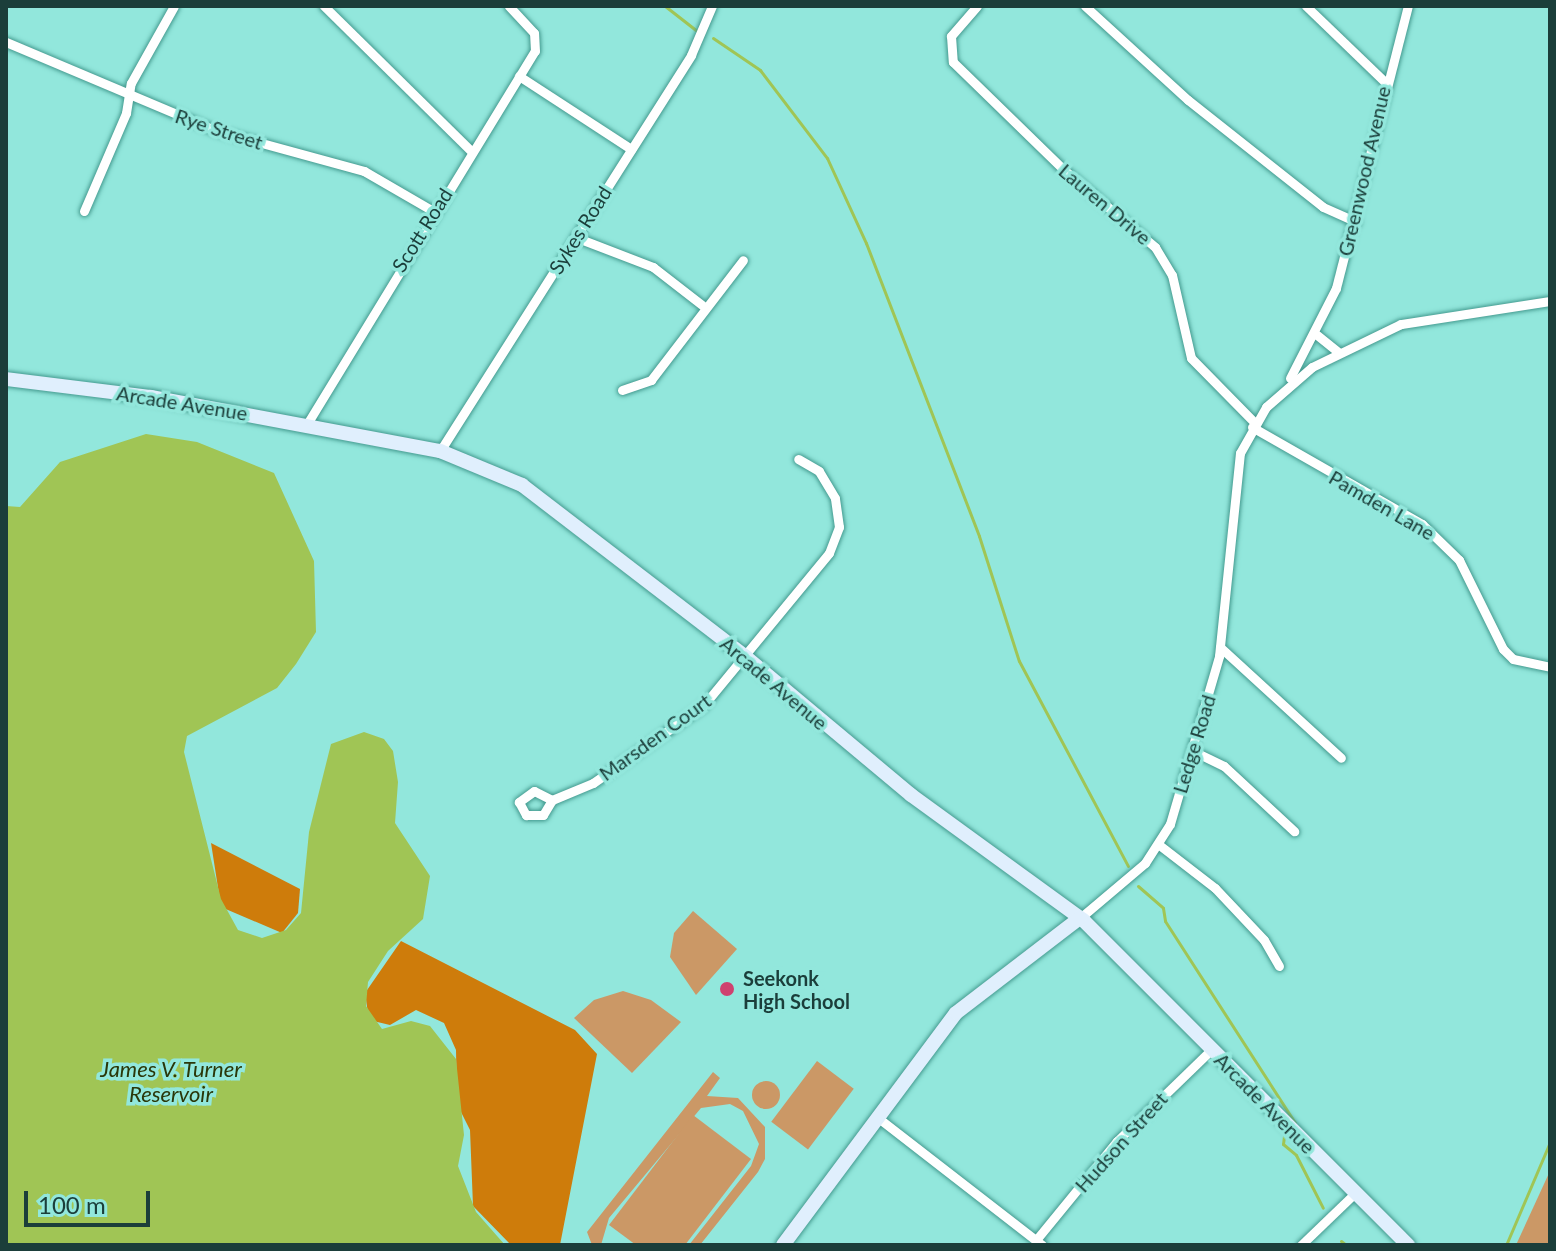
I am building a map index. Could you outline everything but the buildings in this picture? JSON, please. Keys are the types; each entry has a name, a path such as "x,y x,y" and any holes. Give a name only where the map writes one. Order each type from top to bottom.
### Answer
{"main road":[{"name":"Arcade Avenue","path":"6,379 307,424 440,451 522,485 746,657 911,795 1080,918 1408,1245"},
{"name":"Ledge Road","path":"783,1245 956,1013 1080,918"}],"street":[{"path":"84,211 129,98 174,6"},
{"path":"324,6 471,151"},
{"name":"Scott Road","path":"307,424 433,211 519,76 537,38 509,6"},
{"name":"Sykes Road","path":"440,451 703,34 712,6"},
{"name":"Lauren Drive","path":"977,6 951,36 953,62 1063,169 1155,247 1172,275 1191,358 1253,425"},
{"path":"1085,6 1261,158 1323,207 1356,222"},
{"path":"1306,6 1384,81"},
{"name":"Greenwood Avenue","path":"1285,387 1317,335 1356,222 1384,81 1408,6"},
{"name":"Rye Street","path":"6,42 129,98 214,130 364,171 433,211"},
{"path":"519,76 631,149"},
{"path":"575,237 653,267 702,305"},
{"path":"622,390 651,380 702,305 716,298 743,260"},
{"name":"Ledge Road","path":"1080,918 1158,844 1193,751 1220,647 1236,473 1253,425 1285,387 1339,353 1401,324 1550,301"},
{"path":"1317,335 1339,353"},
{"name":"Pamden Lane","path":"1253,425 1422,524 1459,560 1503,649 1513,659 1550,667"},
{"name":"Marsden Court","path":"552,800 593,783 693,713 746,657 829,553 839,527 835,498 819,471 798,459"},
{"path":"1220,647 1341,758"},
{"path":"1193,751 1224,766 1294,831"},
{"path":"1158,844 1215,888 1264,940 1279,966"},
{"name":"Hudson Street","path":"1039,1243 1117,1141 1212,1049"},
{"path":"877,1117 1039,1243"},
{"path":"1301,1245 1355,1193"}],"shaded area":[{"path":"211,843 300,889 298,913 282,933 221,907"},
{"path":"693,911 737,949 696,995 670,957 674,933"},
{"path":"401,941 575,1030 597,1054 560,1245 511,1245 473,1206 470,1130 457,1104 456,1050 444,1023 416,1010 390,1025 369,1020 365,993"},
{"path":"623,991 651,1000 681,1022 632,1073 574,1018 594,1000"},
{"path":"817,1061 854,1089 808,1149 771,1122"},
{"path":"713,1072 720,1078 707,1096 738,1098 765,1127 765,1159 758,1172 700,1245 689,1245 751,1166 759,1144 743,1111 730,1104 701,1108 609,1218 601,1245 592,1245 587,1232"},
{"path":"766,1081 776,1085 780,1095 776,1105 766,1109 756,1105 752,1095 756,1085"},
{"path":"693,1115 751,1159 685,1245 636,1245 609,1225"},
{"path":"1550,1171 1550,1245 1516,1245"}],"water":[{"name":"James V. Turner Reservoir","path":"146,434 197,442 274,473 314,561 316,632 296,664 277,688 187,736 184,752 221,899 238,930 262,938 286,930 301,913 309,832 331,744 364,732 384,739 393,751 398,782 395,823 430,876 423,919 388,951 368,982 366,1006 382,1029 411,1021 430,1026 456,1059 464,1135 458,1166 476,1212 505,1245 6,1245 6,506 20,507 60,462"}],"waterway":[{"path":"665,6 697,31"},
{"path":"713,38 760,70 827,158 866,243 979,536 1019,661 1128,866"},
{"path":"1138,886 1163,908 1165,921 1295,1123"},
{"path":"1284,1136 1283,1144 1296,1155 1323,1208"},
{"path":"1506,1245 1550,1142"},
{"path":"1341,1241 1346,1245"}],"place":[{"name":"Seekonk High School","path":"727,989"}]}
